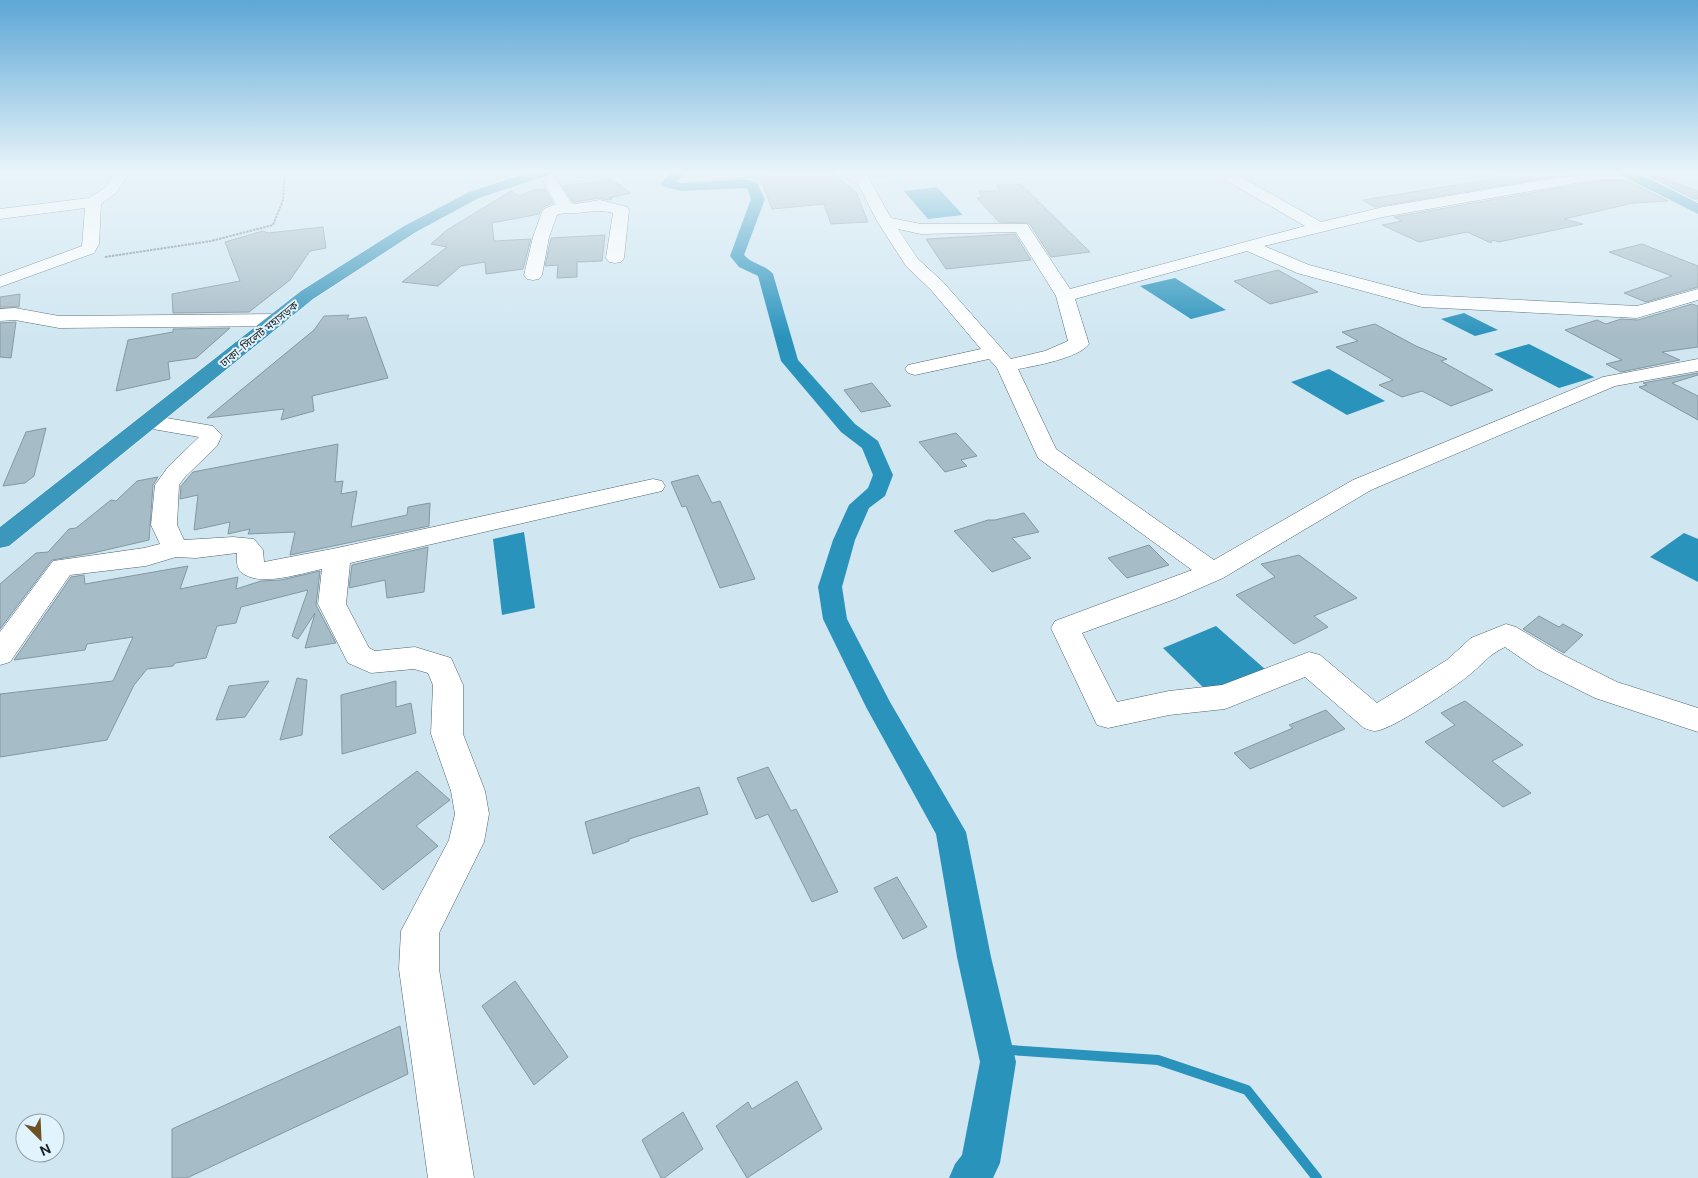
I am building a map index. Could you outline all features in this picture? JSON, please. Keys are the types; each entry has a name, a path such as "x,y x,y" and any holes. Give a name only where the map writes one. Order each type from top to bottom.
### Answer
{"highway":[{"name":"ঢাকা-সিলেট মহাসড়ক","path":"0,540 308,295 414,227"}],"street":[{"path":"0,282 88,249 91,244 92,227"},
{"path":"533,275 545,227"},
{"path":"616,258 620,227"},
{"path":"889,227 912,262 937,286 1000,359 1046,453 1213,572"},
{"path":"912,227 921,229 1021,227 1065,296 1079,344 1051,356 1000,359 914,369"},
{"path":"1065,296 1318,227"},
{"path":"1248,245 1303,269 1422,301 1637,312 1677,302 1698,294"},
{"path":"0,315 15,314 59,322 276,320"},
{"path":"1698,365 1610,381 1362,485 1213,572 1165,592 1065,628 1108,716 1169,703 1225,697 1309,663 1375,719 1401,706 1458,668 1481,646 1506,634 1548,661 1606,690 1698,720"},
{"path":"149,422 205,431 210,435 209,441 176,472 167,485 164,525 175,548"},
{"path":"0,654 62,567 146,557 175,548 245,545 250,550 251,566 261,571 280,569 653,486"},
{"path":"337,557 332,604 358,655 371,662 415,658 440,666 448,685 447,734 468,791 472,814 466,842 420,930 419,969 451,1178"}],"path":[{"path":"100,258 189,246 242,235 267,227"}],"water":[{"path":"1175,278 1226,310 1191,319 1140,286"},
{"path":"1464,313 1498,330 1475,336 1441,319"},
{"path":"1529,344 1595,377 1559,388 1494,354"},
{"path":"1329,369 1385,401 1347,415 1291,382"},
{"path":"524,532 535,608 502,615 493,539"},
{"path":"1684,533 1698,539 1698,582 1650,557"},
{"path":"1216,626 1266,670 1210,694 1163,648"}],"building":[{"path":"323,227 326,248 310,251 290,280 249,312 173,313 172,294 240,281 225,242 263,231 268,233"},
{"path":"452,227 492,227 494,241 531,239 523,269 486,274 485,262 461,266 438,286 402,282 447,247 431,244"},
{"path":"1032,227 1065,227 1090,252 1051,257"},
{"path":"1386,227 1569,227 1499,242 1492,240 1491,243 1467,232 1419,242"},
{"path":"1015,234 1031,260 946,269 926,239"},
{"path":"605,235 602,261 577,262 577,277 557,278 558,265 545,266 551,238"},
{"path":"1642,244 1698,266 1698,287 1646,302 1624,293 1672,276 1609,252"},
{"path":"1278,270 1318,292 1270,304 1234,281"},
{"path":"20,294 19,307 0,307 0,297"},
{"path":"1692,304 1698,306 1698,347 1662,352 1680,360 1621,372 1606,364 1622,360 1565,330 1597,320 1606,324 1621,319 1638,320"},
{"path":"349,315 347,319 366,317 388,378 312,396 314,411 281,420 284,409 207,418 314,330 324,316"},
{"path":"16,322 11,358 0,357 0,323"},
{"path":"1375,324 1416,346 1447,359 1441,361 1493,390 1451,406 1422,391 1402,397 1379,385 1393,380 1336,347 1358,341 1342,332"},
{"path":"230,328 196,358 168,362 170,379 116,391 128,340 173,332 173,329"},
{"path":"1698,373 1698,375 1672,383 1698,396 1698,420 1639,387 1647,385 1643,383"},
{"path":"872,383 891,406 861,412 844,390"},
{"path":"46,428 34,476 25,483 3,486 26,432"},
{"path":"956,433 977,456 961,460 967,466 945,472 919,442"},
{"path":"338,444 335,482 343,481 341,494 357,491 351,527 407,515 408,507 430,503 429,526 290,555 295,532 248,534 250,529 228,534 230,522 194,530 198,495 180,499 181,486 193,472"},
{"path":"698,475 712,503 720,501 755,579 720,588 686,506 682,507 671,482"},
{"path":"158,477 153,485 149,540 52,560 0,629 0,584 36,553 48,552 69,529 76,528 111,500 116,501 137,481"},
{"path":"1024,513 1039,532 1012,538 1031,558 992,572 954,531 988,520"},
{"path":"1149,545 1169,565 1127,578 1108,558"},
{"path":"428,547 424,592 387,598 385,580 349,588 352,565"},
{"path":"1299,555 1357,598 1314,616 1328,627 1294,644 1236,595 1275,577 1261,564"},
{"path":"188,566 180,589 238,577 236,589 261,581 281,580 320,571 316,605 336,643 305,648 315,613 298,639 292,636 308,590 241,607 236,623 217,626 206,658 175,663 173,666 147,669 134,685 107,740 0,757 0,694 113,681 133,637 87,644 85,650 14,660 71,577 84,575 85,584"},
{"path":"1539,616 1559,627 1563,624 1583,635 1564,653 1523,629"},
{"path":"297,678 307,680 302,735 280,740"},
{"path":"269,681 245,717 216,720 229,686"},
{"path":"396,681 396,707 411,703 416,733 342,754 341,695"},
{"path":"1465,701 1523,745 1492,761 1531,793 1503,807 1425,742 1455,725 1441,713"},
{"path":"1326,710 1345,729 1250,769 1234,753 1293,728 1289,725"},
{"path":"768,767 791,811 796,809 838,892 812,902 768,814 756,819 737,778"},
{"path":"417,771 450,800 416,826 438,846 383,890 329,837"},
{"path":"699,787 708,814 629,839 629,841 593,854 585,822"},
{"path":"897,877 927,927 903,939 874,888"},
{"path":"515,981 568,1057 534,1085 482,1006"},
{"path":"400,1026 408,1074 187,1178 172,1178 172,1129"},
{"path":"797,1081 822,1129 747,1178 716,1126 748,1102 752,1109"},
{"path":"683,1112 703,1149 664,1178 661,1178 642,1140"}],"waterway":[{"path":"747,227 737,256 744,264 765,274 790,361 848,428 871,445 883,475 878,491 860,505 844,540 830,587 835,619 879,707 951,832 974,957 998,1062 980,1163 969,1178"},
{"path":"995,1049 1158,1060 1247,1090 1317,1178"}]}
